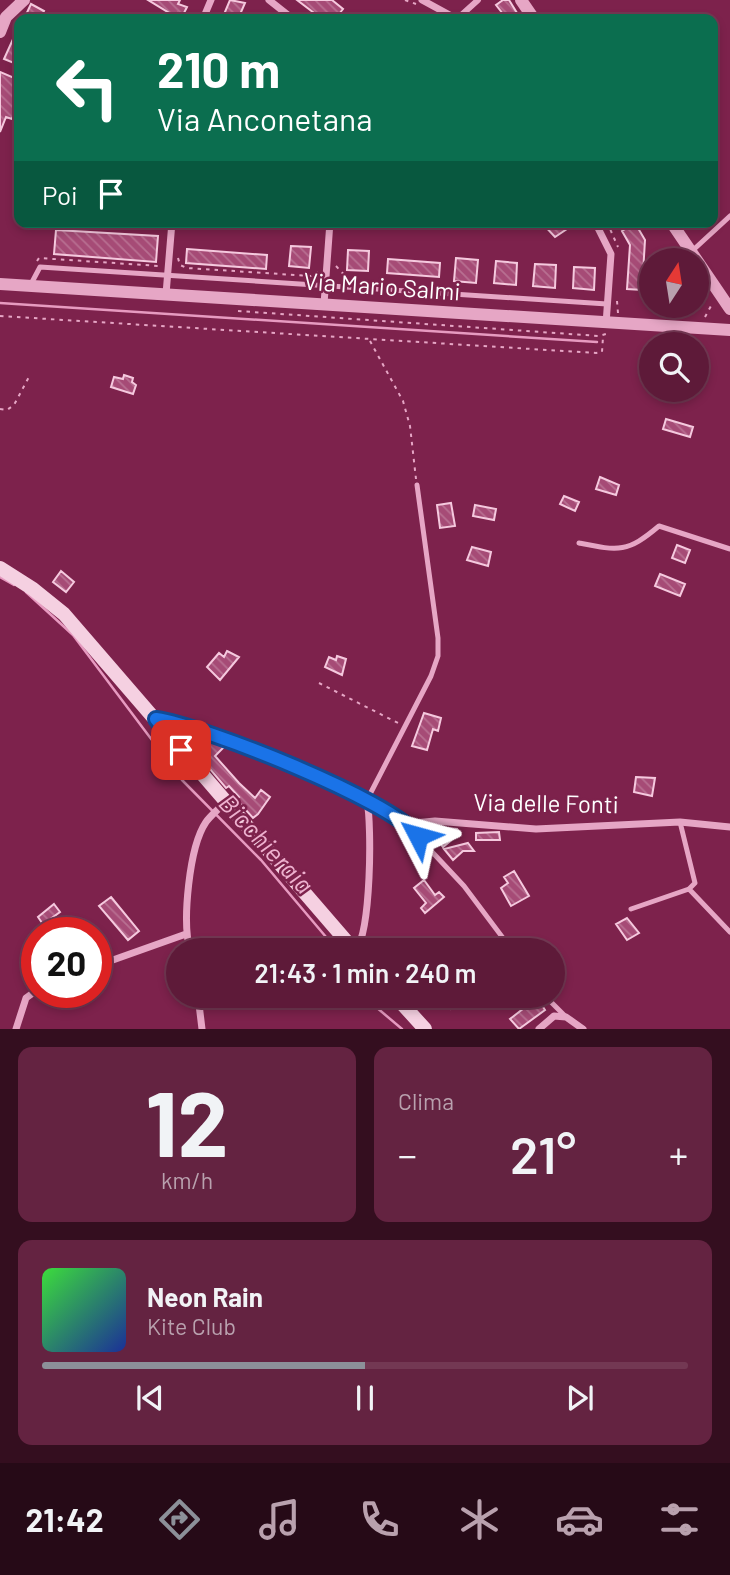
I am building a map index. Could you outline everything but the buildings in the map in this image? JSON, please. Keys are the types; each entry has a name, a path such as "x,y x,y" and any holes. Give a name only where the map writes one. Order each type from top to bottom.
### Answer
{"main road":[{"path":"0,568 64,614 156,719 222,805 344,938"},
{"path":"406,1008 425,1029"}],"street":[{"path":"0,32 3,16 24,0"},
{"path":"269,0 287,14"},
{"path":"422,0 448,14"},
{"path":"463,14 478,0"},
{"path":"166,294 172,228"},
{"path":"324,304 330,228"},
{"path":"598,228 611,254 607,304 611,325"},
{"path":"675,228 688,248"},
{"path":"709,278 730,309"},
{"name":"Via Mario Salmi","path":"0,284 611,325 730,330"},
{"name":"Via delle Fonti","path":"156,719 202,730 367,800 403,821 536,828 680,822 730,827"},
{"path":"363,938 368,886 367,800"},
{"path":"187,938 195,853 206,822 222,805"},
{"path":"112,960 186,934"},
{"path":"16,1029 23,1008"},
{"path":"199,1008 202,1029"},
{"path":"538,1029 554,1016 566,1017 583,1029"}],"lane":[{"path":"695,248 717,228"},
{"name":"Via Mario Salmi","path":"30,286 40,267 607,304"},
{"path":"367,800 431,676 438,656 438,638 417,485"},
{"path":"579,543 605,548 634,547 659,526 730,549"},
{"path":"403,821 464,886 503,938"},
{"path":"631,909 689,889 695,883 680,822"},
{"path":"689,889 730,932"},
{"path":"557,1008 566,1017"}],"path":[{"path":"609,228 618,251"},
{"path":"178,257 180,265 187,268 311,276 320,268"},
{"path":"31,268 39,258 158,266 163,263"},
{"path":"335,264 340,274 348,279"},
{"path":"0,316 602,352 617,312 617,292"},
{"path":"699,320 709,312 713,300"},
{"path":"228,310 611,325"},
{"path":"369,340 379,353 391,383 403,401 410,426 415,475"},
{"path":"0,409 8,410 14,405 30,375"},
{"path":"319,683 404,726"}],"waterway":[{"path":"0,303 597,342"},
{"name":"Bicchieraia","path":"0,577 14,585"},
{"name":"Bicchieraia","path":"26,592 73,635 182,780 261,860 327,938"},
{"name":"Bicchieraia","path":"377,1008 402,1029"}],"route":[{"path":"181,750 156,719 202,730 367,800 403,821 418,836"}]}
